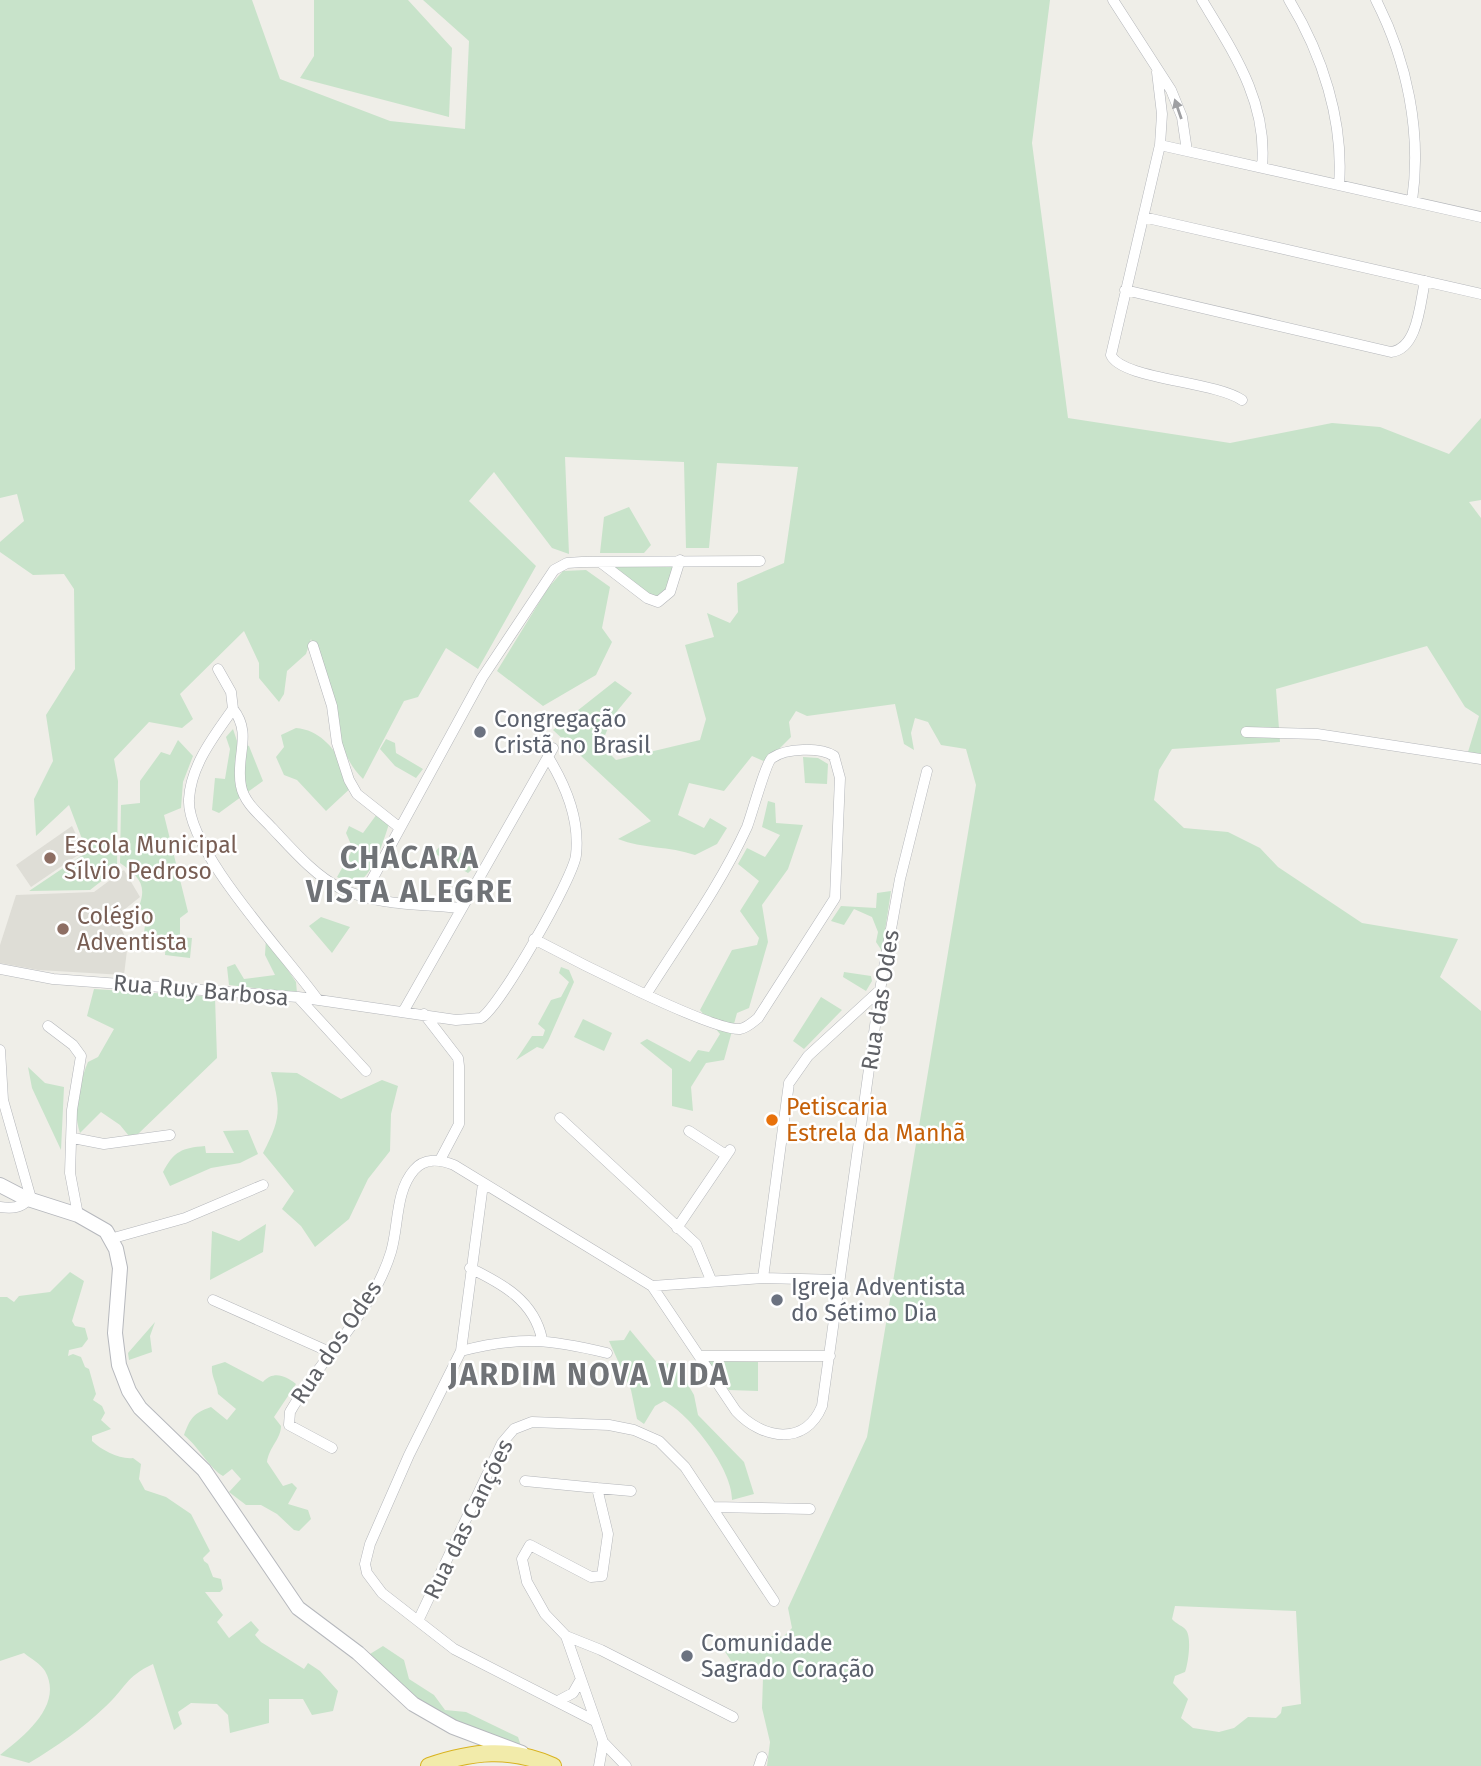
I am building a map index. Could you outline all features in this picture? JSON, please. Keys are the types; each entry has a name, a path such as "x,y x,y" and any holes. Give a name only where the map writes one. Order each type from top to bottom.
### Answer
{"highway":[{"path":"429,1766 475,1752 553,1766"},
{"path":"454,1766 487,1760 530,1761"}],"main road":[{"path":"0,1185 29,1199 99,1225 110,1239 121,1268 115,1332 119,1365 140,1408 204,1470 298,1608 358,1653 413,1704 530,1761"},
{"path":"471,1734 475,1752"}],"street":[{"path":"1113,0 1157,72 1164,77 1177,103 1187,150"},
{"path":"1202,0 1252,90 1262,131 1262,167"},
{"path":"1289,0 1313,46 1330,96 1339,185"},
{"path":"1376,0 1396,47 1409,98 1415,154 1412,201"},
{"path":"1157,72 1163,114 1160,145 1110,351 1115,362 1123,368 1223,390 1241,400"},
{"path":"1160,145 1481,216"},
{"path":"1143,217 1481,294"},
{"path":"1125,290 1391,352 1402,349 1410,341 1425,281"},
{"path":"600,561 648,598 658,602 670,592 680,560"},
{"path":"363,896 482,678 548,575 567,563 761,561"},
{"path":"313,646 332,706 337,743 349,780 357,794 400,828"},
{"path":"218,669 232,692 233,709 199,761 192,780 189,816 204,849 318,1000"},
{"path":"233,709 241,718 245,733 240,771 243,795 318,872 342,889 363,896 389,902 461,908 403,1012"},
{"path":"1246,732 1317,734 1481,759"},
{"path":"534,939 589,968 647,993 726,1026 738,1029 758,1018 835,898 840,778 834,756 818,751 794,752 775,756 767,763 757,804 739,842 647,993"},
{"name":"Rua Ruy Barbosa","path":"0,969 53,979 298,997 465,1020 487,1014 560,894 576,855 575,825 567,792 551,753 461,908"},
{"name":"Rua das Odes","path":"483,1184 652,1286 743,1418 758,1430 776,1433 803,1431 813,1423 822,1406 830,1356 880,990 900,880 927,771"},
{"path":"763,1278 789,1083 808,1056 880,990"},
{"path":"298,997 366,1071"},
{"path":"424,1014 458,1058 459,1066 459,1124 440,1160 454,1165 483,1184 461,1351 409,1455 367,1556 367,1573 372,1583 454,1649 481,1665 595,1720"},
{"path":"48,1026 73,1045 81,1056 73,1094 70,1173 78,1215"},
{"path":"0,1050 3,1100 29,1186 29,1199 17,1207 0,1207"},
{"path":"560,1118 696,1244 710,1280"},
{"path":"677,1228 728,1152 689,1131"},
{"path":"73,1138 104,1144 170,1135"},
{"name":"Rua dos Odes","path":"332,1448 288,1422 294,1404 357,1319 387,1262 405,1183 415,1167 440,1160"},
{"path":"110,1239 185,1218 263,1185"},
{"path":"470,1268 525,1303 538,1322 542,1339"},
{"path":"652,1286 763,1278 839,1280"},
{"path":"213,1300 332,1353"},
{"path":"461,1351 504,1341 542,1339 607,1353"},
{"path":"700,1356 830,1356"},
{"name":"Rua das Canções","path":"418,1621 497,1452 508,1434 521,1425 532,1422 608,1425 643,1433 667,1447 713,1507 734,1546 774,1601"},
{"path":"525,1481 631,1491"},
{"path":"597,1488 608,1534 605,1570 601,1578 591,1577 530,1545 522,1559 527,1582 545,1614 566,1636 601,1650 733,1717"},
{"path":"713,1507 810,1509"},
{"path":"566,1636 603,1742 626,1766"},
{"path":"558,1701 573,1693 580,1679"},
{"path":"600,1766 603,1742"}],"shaded area":[{"name":"Escola Municipal Sílvio Pedroso","path":"72,826 84,851 31,887 16,865"},
{"name":"Colégio Adventista","path":"124,870 140,897 115,917 128,942 124,975 38,970 0,963 0,945 16,895 94,892"}],"green space":[{"path":"0,0 252,0 280,79 390,121 465,129 469,41 423,0 1050,0 1032,143 1068,418 1230,443 1332,423 1380,427 1449,454 1481,418 1481,500 1469,502 1481,518 1481,754 1468,752 1479,716 1465,707 1427,646 1276,689 1280,742 1172,749 1159,770 1154,800 1184,828 1228,832 1260,848 1278,867 1362,923 1458,939 1440,977 1481,1011 1481,1766 767,1766 770,1742 762,1708 763,1678 739,1673 720,1644 748,1637 751,1648 762,1649 770,1636 783,1637 792,1628 788,1608 867,1437 976,785 966,749 941,745 928,722 915,718 911,733 914,750 904,744 895,704 807,716 796,711 789,722 791,737 766,762 752,756 724,791 689,783 678,815 704,828 710,818 727,828 717,844 695,855 618,839 651,821 553,730 615,681 632,693 613,716 601,745 616,760 700,740 706,719 685,645 714,637 707,613 730,623 738,612 737,583 784,563 798,467 717,463 709,548 686,548 684,462 565,457 569,554 552,548 494,472 469,501 536,566 478,669 446,648 418,697 404,701 363,779 345,753 331,695 311,639 306,654 287,671 284,694 279,702 259,678 259,663 244,631 180,694 193,719 182,728 149,722 114,759 118,781 117,869 90,890 29,891 87,852 69,805 36,836 34,799 53,761 46,715 75,669 74,589 64,574 33,575 0,552 0,542 24,521 17,494 0,498","holes":["1175,1606 1296,1611 1301,1704 1282,1707 1276,1718 1248,1717 1234,1728 1219,1732 1193,1728 1181,1718 1188,1699 1173,1683 1175,1676 1185,1672 1189,1639 1186,1630 1172,1619"]},
{"path":"314,0 408,0 452,48 449,117 300,78 314,56"},
{"path":"629,507 651,545 644,553 600,553 604,517"},
{"path":"680,560 673,585 658,602 600,561"},
{"path":"586,570 610,587 602,628 612,642 596,675 543,706 497,671 548,588 563,571"},
{"path":"296,728 307,730 325,741 355,784 326,811 297,780 284,775 276,757 284,747 281,735"},
{"path":"233,729 237,741 249,746 263,781 219,813 212,810 215,778 225,779 230,749 226,737"},
{"path":"386,739 395,743 396,753 423,769 416,778 395,766 380,749"},
{"path":"178,740 193,756 183,782 181,808 164,815 188,912 180,918 180,937 192,938 190,958 165,955 166,936 144,933 146,917 139,906 141,886 136,876 120,863 121,805 140,803 140,781 161,752 170,755"},
{"path":"803,757 818,758 828,764 827,784 805,783"},
{"path":"768,801 775,803 776,823 803,825 788,869 762,905 768,942 749,1008 737,1013 724,1060 706,1063 691,1087 693,1111 672,1106 672,1069 640,1043 647,1039 690,1062 698,1050 709,1052 720,1034 700,1010 732,950 757,945 759,938 740,911 759,881 738,864 747,848 765,857 780,835 762,827"},
{"path":"377,814 389,824 372,867 354,886 337,877 353,849 346,833 349,826 363,833"},
{"path":"442,844 463,854 468,849 472,851 469,859 478,864 468,873 434,853"},
{"path":"891,891 882,951 876,942 878,932 872,917 854,909 844,925 831,921 841,906 876,908 877,893"},
{"path":"321,917 350,927 332,953 309,926"},
{"path":"266,938 296,982 297,993 229,985 227,967 235,964 244,979 275,975 265,955"},
{"path":"561,967 569,970 574,982 548,1041 543,1049 537,1047 516,1060 532,1036 543,1036 545,1030 538,1024 551,1000 561,997 569,982 559,973"},
{"path":"844,972 871,976 872,981 866,991 843,977"},
{"path":"94,989 215,997 217,1058 138,1134 129,1136 120,1125 101,1112 80,1133 77,1106 82,1079 88,1062 98,1057 114,1029 87,1016"},
{"path":"821,997 842,1010 804,1049 793,1041"},
{"path":"583,1019 612,1033 604,1051 574,1037"},
{"path":"28,1067 45,1083 64,1087 61,1150 32,1088"},
{"path":"271,1072 297,1073 341,1099 382,1080 398,1086 391,1114 390,1151 368,1179 349,1219 315,1247 301,1226 282,1209 294,1191 263,1153 278,1114"},
{"path":"248,1130 258,1154 240,1163 211,1168 170,1186 163,1172 175,1155 190,1148 205,1146 206,1153 234,1153 223,1131"},
{"path":"266,1224 263,1252 210,1280 212,1231 239,1241"},
{"path":"70,1272 84,1281 72,1321 75,1326 85,1328 88,1339 82,1347 69,1350 68,1356 73,1354 81,1357 85,1367 89,1369 96,1394 93,1400 102,1406 105,1413 101,1420 111,1429 92,1436 92,1441 111,1454 133,1458 141,1464 139,1479 145,1490 166,1497 191,1514 210,1551 203,1558 204,1561 213,1577 221,1579 223,1589 220,1592 205,1592 223,1615 217,1622 229,1638 251,1621 259,1630 255,1635 261,1642 304,1669 308,1663 320,1671 338,1691 333,1711 312,1715 303,1699 269,1699 269,1723 230,1733 228,1715 217,1704 191,1703 178,1712 182,1724 174,1730 153,1664 131,1679 112,1701 87,1723 29,1763 0,1755 39,1719 49,1696 50,1684 43,1668 24,1653 0,1661 0,1297 7,1297 14,1302 19,1296 50,1292"},
{"path":"155,1322 150,1336 152,1352 129,1360 128,1353"},
{"path":"630,1330 659,1365 675,1362 694,1395 698,1415 744,1462 754,1494 732,1500 725,1474 708,1444 686,1418 664,1401 655,1406 644,1424 637,1419 631,1390 609,1341 624,1340"},
{"path":"708,1361 758,1362 758,1391 729,1390"},
{"path":"225,1362 263,1382 275,1375 288,1378 296,1384 274,1417 281,1426 267,1462 283,1486 292,1483 297,1488 288,1504 308,1510 311,1519 299,1531 261,1505 246,1505 229,1492 241,1479 232,1469 223,1476 218,1473 184,1435 190,1421 200,1412 211,1407 227,1420 236,1409 218,1394 212,1373 212,1366"},
{"path":"383,1646 404,1660 409,1679 434,1695 445,1710 466,1712 518,1737 521,1746 475,1732 421,1705 373,1662 370,1654"}],"place":[{"name":"Congregação Cristã no Brasil","path":"480,732"},
{"name":"Escola Municipal Sílvio Pedroso","path":"50,858"},
{"name":"Colégio Adventista","path":"63,929"},
{"name":"Petiscaria Estrela da Manhã","path":"772,1120"},
{"name":"Igreja Adventista do Sétimo Dia","path":"777,1300"},
{"name":"Comunidade Sagrado Coração","path":"687,1656"}],"district":[{"name":"CHÁCARA VISTA ALEGRE","path":"410,875"},
{"name":"JARDIM NOVA VIDA","path":"589,1375"}]}
